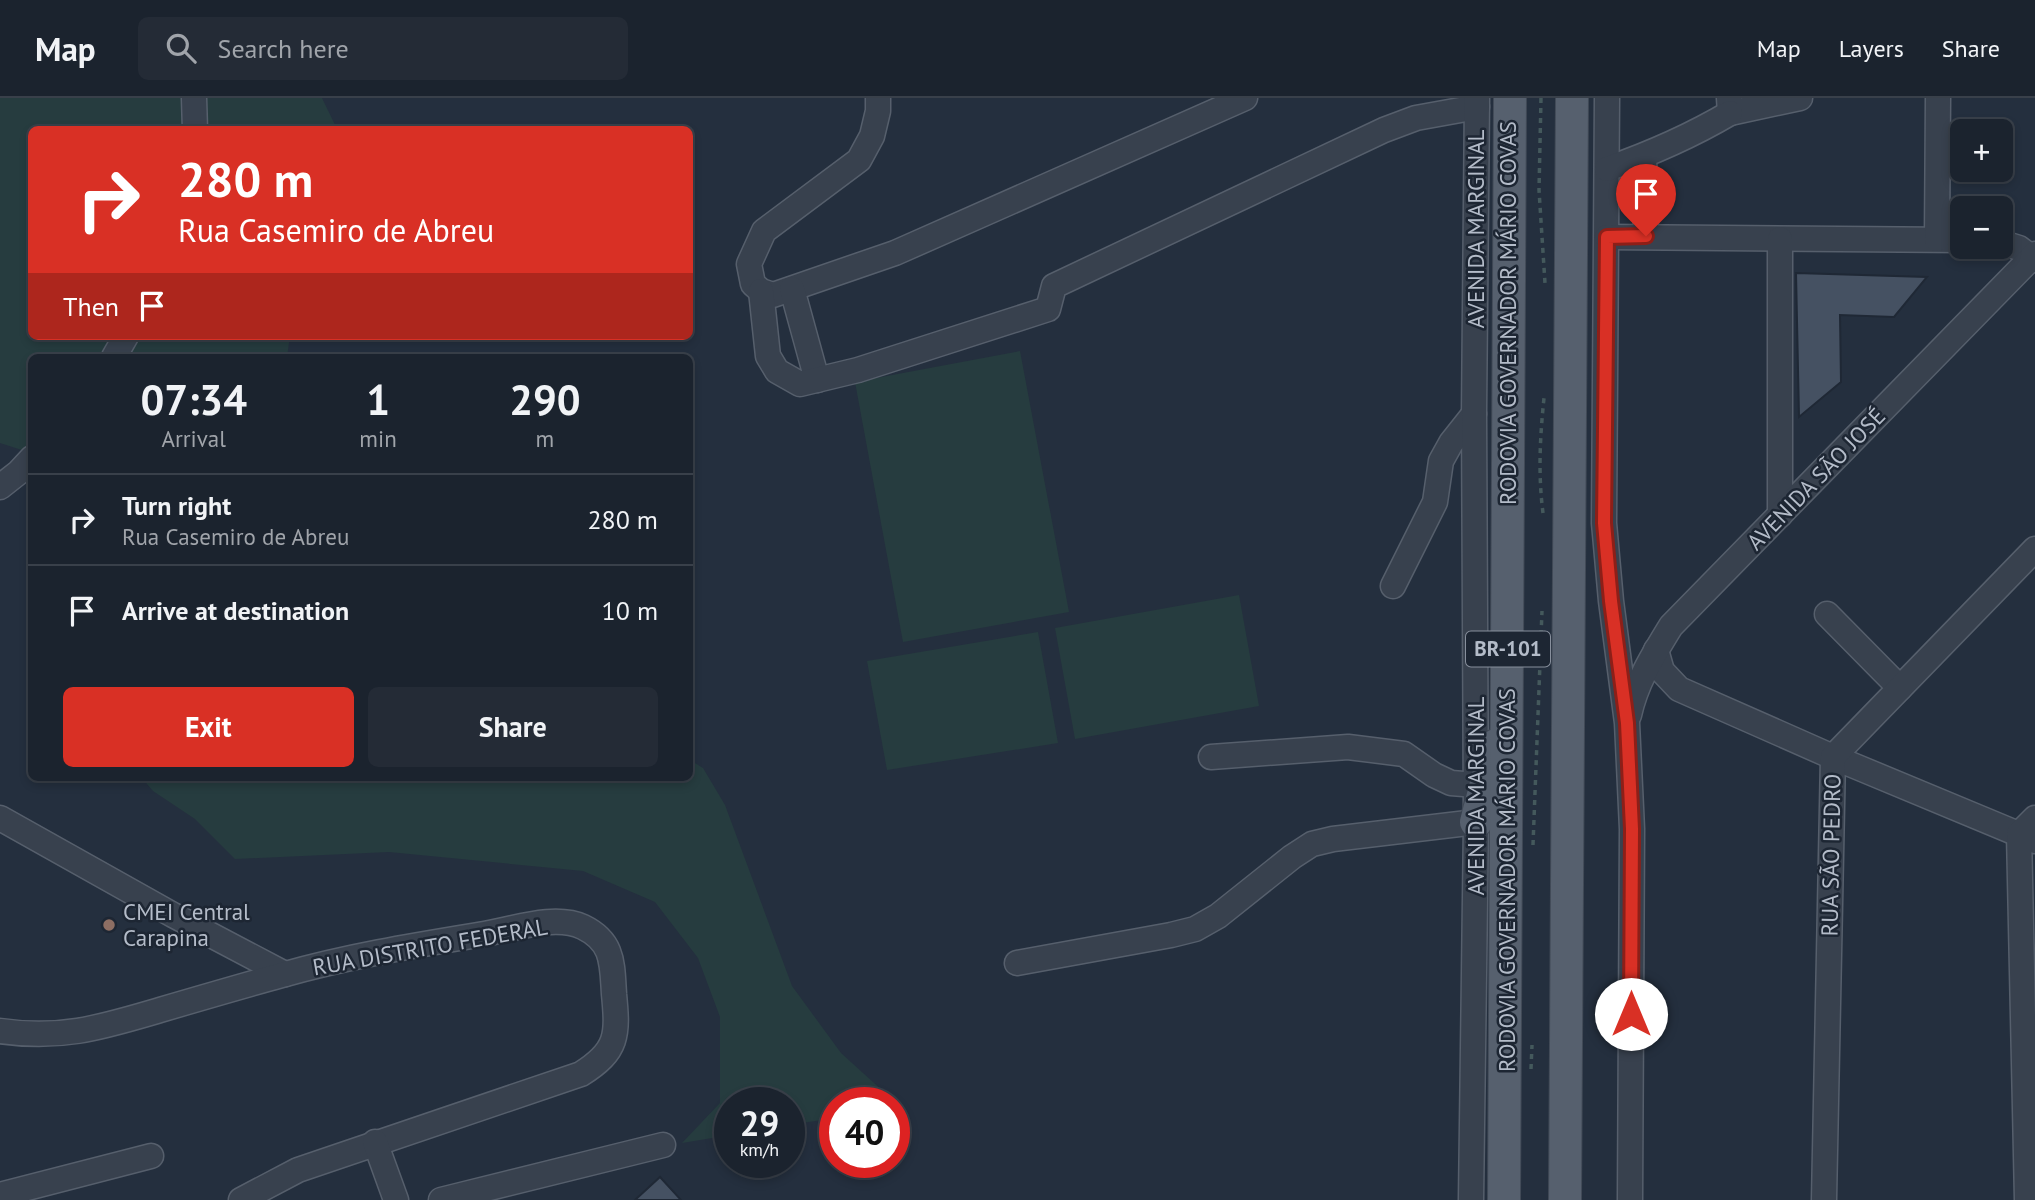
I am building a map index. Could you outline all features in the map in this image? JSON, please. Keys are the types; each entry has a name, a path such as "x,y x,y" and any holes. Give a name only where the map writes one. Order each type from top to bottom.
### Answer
{"main road":[{"name":"RODOVIA GOVERNADOR MÁRIO COVAS","path":"1504,1200 1510,98"},
{"name":"BR-101","path":"1565,1200 1572,98"},
{"path":"1476,822 1508,696"}],"street":[{"path":"194,98 195,126"},
{"path":"878,98 872,136 859,160 764,231 749,264 754,284 761,291 772,295 895,253 1245,98"},
{"path":"1607,98 1604,523 1627,723 1632,829 1630,1200"},
{"path":"1606,169 1644,156 1700,131 1730,106 1800,98"},
{"path":"1937,239 1938,98"},
{"path":"761,291 768,356 777,371 800,384 858,370 1048,309 1054,286 1384,130 1416,118 1477,103"},
{"name":"AVENIDA MARGINAL","path":"1471,1200 1476,822 1474,414 1477,103"},
{"path":"1644,156 1646,236"},
{"path":"1607,237 1950,240"},
{"path":"1780,239 1780,515"},
{"path":"2013,246 2034,257"},
{"name":"AVENIDA SÃO JOSÉ","path":"1627,723 1634,694 1671,625 2034,257"},
{"path":"792,289 817,380"},
{"path":"1393,586 1435,502 1441,461 1451,443 1474,414"},
{"path":"0,487 28,462"},
{"name":"RUA SÃO PEDRO","path":"1824,1200 1833,757 2035,549"},
{"path":"1827,614 1900,688"},
{"path":"1657,650 1662,671 1679,689"},
{"path":"1634,694 1657,688 1679,689 1833,757 2030,831 2028,1200"},
{"path":"1211,757 1348,747 1404,754 1434,775 1451,783 1476,785"},
{"path":"0,818 285,974"},
{"path":"1017,963 1195,929 1218,916 1292,856 1312,844 1333,839 1476,822"},
{"name":"RUA DISTRITO FEDERAL","path":"0,1031 30,1036 87,1031 285,974 395,949 552,922 581,926 602,939 611,957 617,1030 611,1046 598,1063 581,1074 298,1170 241,1200"},
{"path":"375,1142 396,1200"},
{"path":"441,1200 505,1193 663,1145"},
{"path":"0,1195 151,1156"}],"path":[{"path":"1541,98 1539,190 1545,287"},
{"path":"1544,520 1540,439 1545,388"},
{"path":"1532,854 1542,608"},
{"path":"1531,1041 1531,1080"}],"green space":[{"path":"0,98 322,98 336,126 28,126 28,340 289,340 287,354 28,354 28,452 0,443"},
{"path":"1020,351 1069,612 903,642 855,382"},
{"path":"1239,595 1259,706 1075,739 1055,628"},
{"path":"1038,632 1058,743 887,770 867,661"},
{"path":"693,762 703,768 725,805 792,986 841,1053 878,1087 819,1087 819,1120 805,1123 805,1087 720,1087 720,1017 698,958 655,902 583,871 389,852 235,859 195,819 153,791 144,781 693,781"},
{"path":"714,1109 714,1138 682,1143"}],"building":[{"path":"1796,273 1927,277 1894,317 1840,315 1841,382 1799,417"},
{"path":"660,1177 681,1200 635,1200"}],"place":[{"name":"CMEI Central Carapina","path":"109,925"}],"route":[{"path":"1631,1014 1632,829 1627,723 1604,523 1607,237 1646,236"}]}
